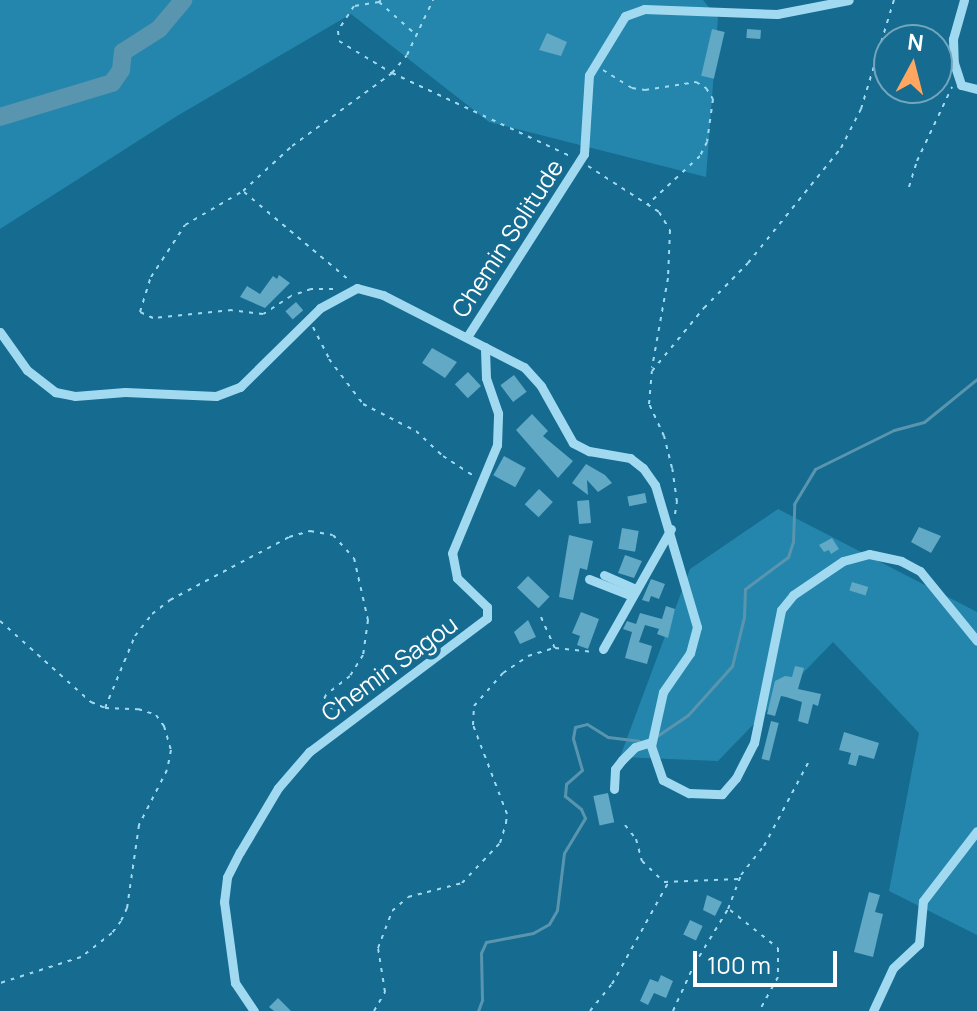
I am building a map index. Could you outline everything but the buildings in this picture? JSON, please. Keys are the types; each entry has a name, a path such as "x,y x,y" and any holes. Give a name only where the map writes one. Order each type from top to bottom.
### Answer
{"street":[{"name":"Chemin Solitude","path":"467,337 581,161 586,147 587,89 594,63 625,16 637,10 777,14 849,0"},
{"path":"964,0 953,39 957,79 964,87 977,89"},
{"path":"0,332 27,370 55,392 75,396 125,392 216,396 240,387 309,318 346,291 357,288 383,295 530,372 573,443 589,451 623,455 643,468 655,485 671,529 695,615 696,634 690,653 663,692 651,742 656,768 670,785 702,795 726,791 754,743 781,610 793,595 853,557 886,557 920,571 977,641"},
{"name":"Chemin Sagou","path":"254,1011 240,993 232,972 224,902 227,877 291,770 320,744 487,618 487,607 457,578 452,553 497,445 500,429 486,378 485,347"},
{"path":"603,649 671,529"},
{"path":"604,575 634,592"},
{"path":"589,579 634,592"},
{"path":"614,789 615,769 622,760 635,747 651,742"},
{"path":"873,1011 893,968 919,944 925,897 977,831"}],"path":[{"path":"346,291 311,289 291,296 263,314 232,310 143,316 139,307 151,277 185,225 243,191 292,146 392,73 407,55 433,0"},
{"path":"652,371 704,308 748,263 841,148 861,109 894,0"},
{"name":"Chemin Solitude","path":"415,35 380,1 354,6 337,36 392,73 581,161"},
{"path":"594,63 632,88 661,90 685,81 696,82 706,88 713,99 707,142 700,156 647,204"},
{"path":"909,187 917,161 957,79"},
{"path":"581,161 647,204 667,222 671,241 668,278 649,404 664,436 677,502 671,529"},
{"path":"243,191 357,288"},
{"path":"309,318 329,359 363,404 416,431 443,456 482,480"},
{"path":"105,708 135,636 152,614 170,600 289,537 310,531 333,535 354,558 368,620 363,655 350,676 326,695 321,705 334,709 391,681"},
{"path":"541,617 555,648"},
{"path":"0,621 91,702 105,708 138,709 156,715 164,726 171,750 167,770 139,825 127,908 112,933 81,957 0,983"},
{"path":"374,1011 385,992 378,948 392,911 408,897 462,883 500,843 507,814 473,725 474,706 503,673 528,656 555,648 591,652 603,649"},
{"path":"673,1011 694,965 728,909 740,879 764,846 808,763"},
{"path":"625,825 636,839 642,861 658,879 668,883 740,879"},
{"path":"590,1011 612,984 668,883"},
{"path":"728,909 778,948 778,977 759,1011"}],"shaded area":[{"path":"0,0 703,0 718,18 706,177 489,122 351,14 177,116 0,229"},
{"path":"778,509 977,612 977,935 889,891 919,733 833,642 718,761 620,757 690,569"}],"waterway":[{"path":"0,117 112,83 121,70 123,52 159,29 183,0"},
{"path":"654,738 688,715 732,666 744,617 745,589 788,557 793,542 794,504 815,469 894,430 924,422 977,379"},
{"path":"478,1011 482,1000 481,953 486,942 533,933 549,924 557,910 564,853 585,818 581,809 565,796 566,784 582,770 573,738 575,727 587,724 608,737 639,741"}]}
